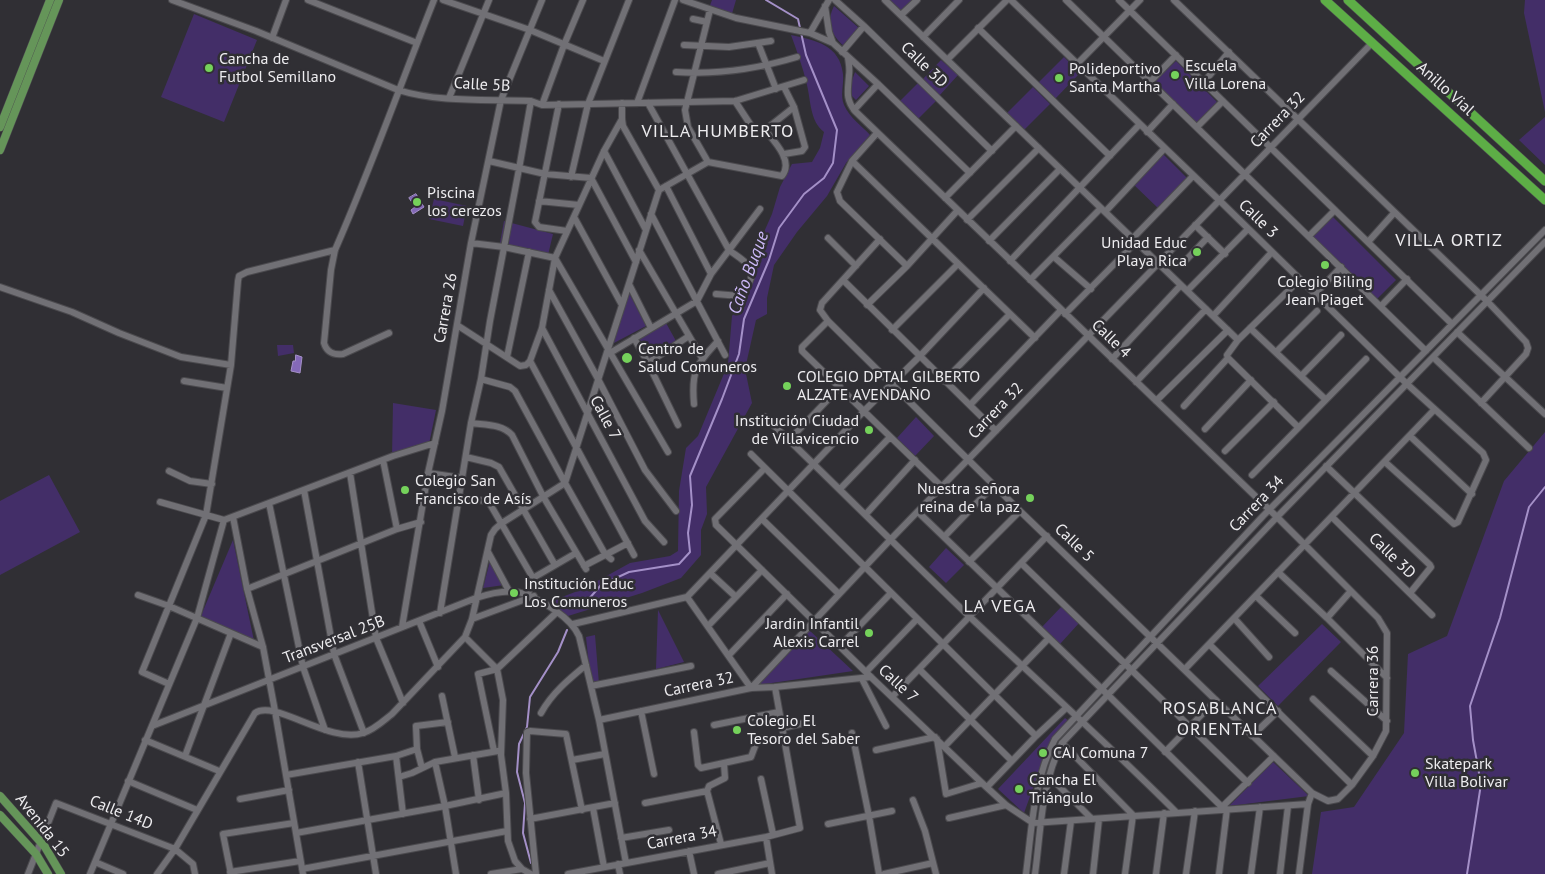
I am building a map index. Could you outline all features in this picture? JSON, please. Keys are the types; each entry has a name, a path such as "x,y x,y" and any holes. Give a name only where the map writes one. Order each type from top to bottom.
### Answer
{"highway":[{"name":"Anillo Vial","path":"1325,0 1545,200"},
{"name":"Anillo Vial","path":"1348,0 1545,181"}],"main road":[{"path":"0,127 50,0"},
{"path":"0,150 59,0"},
{"name":"Avenida 15","path":"0,796 41,843 61,874"},
{"name":"Avenida 15","path":"0,815 36,854 48,874"}],"street":[{"name":"Calle 5B","path":"173,0 414,95 531,101 542,105 735,101 804,80"},
{"path":"272,38 286,0"},
{"path":"308,0 417,43"},
{"path":"389,333 344,354 337,355 331,353 326,349 324,343 335,250 382,137 398,90 434,0"},
{"path":"443,0 530,30 604,61"},
{"path":"449,98 489,0"},
{"name":"Carrera 26","path":"402,628 428,473 471,243 501,100 542,0"},
{"path":"542,105 583,0"},
{"path":"571,177 588,104 628,0"},
{"path":"637,103 675,0"},
{"path":"683,0 751,22 808,33 833,43 970,173"},
{"name":"Calle 3D","path":"835,0 992,150"},
{"path":"885,0 1238,340"},
{"path":"901,15 917,0"},
{"path":"924,37 959,0"},
{"path":"948,59 1007,0"},
{"name":"Calle 3","path":"1011,0 1434,410 1486,456 1472,494"},
{"path":"1066,0 1382,306 1426,351"},
{"path":"1119,0 1452,324"},
{"path":"1077,64 1140,0"},
{"path":"1174,0 1481,295 1526,342 1528,348 1526,354 1481,403"},
{"path":"808,33 827,3"},
{"path":"827,3 829,32 833,43"},
{"path":"708,162 688,127 686,119 687,102 710,10"},
{"path":"694,19 707,22"},
{"path":"842,52 864,26"},
{"path":"978,28 1110,156"},
{"path":"684,45 729,47 771,41"},
{"path":"758,43 776,89"},
{"name":"Carrera 32","path":"598,720 751,688 813,620 1372,43"},
{"path":"1204,82 1229,52"},
{"path":"1150,82 1176,55"},
{"path":"676,72 730,72 766,66 797,57"},
{"path":"848,58 847,96 854,110 878,84"},
{"path":"784,87 794,107 805,147 802,152 784,154"},
{"path":"440,613 471,423 481,379 531,101"},
{"path":"735,101 752,127 766,130 794,107"},
{"path":"1197,128 1223,101"},
{"path":"648,102 728,250 751,268 753,272 753,276 743,294 737,296 716,294"},
{"path":"622,103 624,126 659,190"},
{"path":"559,104 535,219 536,225 539,227 567,231"},
{"path":"1147,132 1173,104"},
{"name":"Calle 4","path":"854,110 1277,517 1378,618 1385,628"},
{"path":"457,325 520,366 530,361 542,328 555,258 604,151 622,119"},
{"path":"1010,261 1139,124"},
{"path":"945,198 1016,126"},
{"path":"156,874 175,849 219,771 255,713 263,710 275,711 344,736 364,733 381,724 465,637 472,619 491,535 502,523 544,498 564,483 609,351 659,190 708,162 782,176 785,171 784,154 766,130"},
{"path":"876,132 852,161 837,192 838,197 907,266"},
{"path":"967,220 1039,148"},
{"path":"1030,280 1164,149"},
{"path":"604,151 646,230"},
{"path":"489,161 545,174 591,178"},
{"path":"852,161 1036,338"},
{"path":"990,241 1060,168"},
{"path":"970,405 1063,312 1091,289 1193,176"},
{"path":"591,178 636,262"},
{"path":"666,186 710,274"},
{"path":"540,201 580,205"},
{"path":"609,351 697,301 710,274 760,209"},
{"path":"867,305 907,266 958,210"},
{"path":"1309,236 1335,210"},
{"path":"1368,242 1394,213"},
{"path":"651,214 725,355"},
{"path":"574,217 622,305"},
{"path":"1195,225 1224,254"},
{"path":"1188,291 1248,229"},
{"name":"Carrera 34","path":"1033,823 1036,793 1047,756 1056,739 1075,716 1269,510 1545,230"},
{"path":"1187,259 1208,237"},
{"path":"828,238 856,266"},
{"path":"880,239 843,280 919,357 996,430"},
{"name":"Carrera 34","path":"1041,823 1049,776 1062,743 1081,721 1545,242"},
{"path":"471,243 504,247 555,258 668,452"},
{"path":"169,684 142,672 206,515 231,365 239,276 246,272 335,250"},
{"path":"639,250 702,358"},
{"path":"507,357 529,252"},
{"path":"1213,316 1272,252"},
{"path":"1054,257 1091,289"},
{"path":"892,330 958,264"},
{"path":"1315,294 1341,267"},
{"path":"1382,306 1407,279"},
{"name":"Calle 5","path":"843,280 822,303 820,310 828,321 970,459 1020,511 1312,793"},
{"path":"629,284 651,328"},
{"path":"1112,359 1182,285"},
{"path":"1184,406 1228,355 1238,340 1292,286"},
{"path":"0,287 72,312 119,333 182,357 231,365"},
{"path":"572,624 687,597 984,288"},
{"path":"549,290 645,470 676,511"},
{"path":"1136,382 1206,309"},
{"path":"1276,352 1317,311"},
{"path":"944,381 1010,314"},
{"path":"828,321 802,349 942,487"},
{"name":"Calle 7","path":"542,328 645,521 664,542"},
{"path":"1250,328 1325,400"},
{"path":"1156,402 1228,330"},
{"path":"1457,332 1545,414"},
{"path":"1301,376 1341,335"},
{"path":"648,363 689,336"},
{"path":"634,338 678,425"},
{"path":"694,404 692,383 696,370 702,358 718,341"},
{"path":"1228,355 1298,426"},
{"path":"1433,357 1529,448"},
{"path":"1252,475 1298,426 1366,359"},
{"path":"530,361 634,554"},
{"path":"481,379 510,387 515,391 564,483 608,556"},
{"path":"1205,429 1251,380"},
{"path":"184,382 227,388"},
{"path":"789,440 840,387"},
{"path":"1225,451 1274,402"},
{"path":"1185,669 1434,410"},
{"path":"765,417 969,616 1128,764 1176,812"},
{"path":"471,423 498,426 509,431 516,441 544,498 585,567 608,556 628,542"},
{"path":"1385,462 1452,524 1458,522 1472,494 1410,436"},
{"path":"840,489 890,437"},
{"path":"160,502 224,520 435,442"},
{"path":"751,454 890,594 995,694 1036,736"},
{"path":"466,457 496,465 555,565"},
{"path":"383,460 397,529"},
{"path":"866,514 915,460"},
{"path":"1326,466 1431,566 1410,593"},
{"name":"Calle 7","path":"765,468 715,519 716,525 868,675 1006,805 1033,823"},
{"path":"169,471 190,481 212,484"},
{"path":"350,473 376,638 403,703"},
{"path":"428,473 462,478"},
{"path":"944,537 994,485"},
{"path":"304,490 334,654 364,733"},
{"path":"460,498 487,501 534,578 531,595"},
{"path":"269,503 303,666 325,730"},
{"path":"969,562 1020,511"},
{"path":"918,512 1108,694 1223,808"},
{"path":"233,517 246,589 263,647 302,871 373,855 507,831"},
{"name":"Calle 3D","path":"1332,517 1432,615"},
{"path":"762,519 839,594"},
{"path":"90,874 197,618 224,520"},
{"path":"246,589 397,529 420,522"},
{"path":"892,697 1047,536"},
{"path":"488,552 509,591"},
{"path":"534,578 576,553"},
{"path":"1021,563 1248,783"},
{"path":"708,626 762,570"},
{"path":"1278,572 1387,678"},
{"path":"710,573 735,596"},
{"name":"Transversal 25B","path":"152,726 476,598 509,591 531,595"},
{"path":"1327,618 1350,592"},
{"path":"728,655 787,594"},
{"path":"840,646 890,594"},
{"path":"138,595 169,606 263,647"},
{"path":"531,595 572,624 579,636 598,720 626,863"},
{"path":"472,619 531,595"},
{"path":"1256,596 1295,633"},
{"path":"687,597 751,688 862,679 868,675 917,619"},
{"path":"531,874 522,869 510,852 507,831 506,793 500,756 478,676 479,673 497,669 557,612"},
{"path":"1234,618 1269,657"},
{"path":"419,621 438,667"},
{"name":"Carrera 36","path":"1312,793 1328,801 1333,801 1343,795 1373,756 1384,735 1387,722 1387,638 1385,628"},
{"path":"185,756 202,706 231,634"},
{"path":"465,637 497,669 503,700 498,751"},
{"path":"945,746 1049,638"},
{"path":"1209,644 1352,785"},
{"path":"542,713 547,702 557,690 586,664"},
{"path":"590,686 691,666"},
{"path":"919,669 1012,761"},
{"path":"1331,671 1387,722"},
{"path":"862,679 886,726"},
{"path":"775,687 782,728 809,722"},
{"path":"442,696 455,757"},
{"path":"1313,699 1373,756"},
{"path":"1165,752 1216,700"},
{"path":"876,750 936,738 946,794 985,785 1066,708"},
{"path":"641,711 654,774"},
{"path":"1252,736 1278,711"},
{"path":"714,725 779,712"},
{"path":"422,768 417,750 416,726 448,722"},
{"name":"Carrera 34","path":"568,874 594,871 618,864 766,837 800,828 782,728"},
{"path":"536,874 526,773 527,732 566,734 582,810"},
{"path":"694,732 699,768 751,757 757,741 764,738"},
{"path":"852,732 870,816 879,874"},
{"path":"145,740 219,771"},
{"path":"1062,743 1133,815"},
{"path":"286,776 396,756 417,750"},
{"path":"399,777 435,762 498,751"},
{"path":"572,760 604,754"},
{"path":"472,755 479,800"},
{"path":"396,756 403,814"},
{"path":"1219,874 1223,808 1274,756"},
{"path":"358,762 376,874"},
{"path":"435,762 445,806 456,874"},
{"path":"721,844 707,791 710,786 725,778 724,764"},
{"path":"1049,776 1096,819"},
{"path":"761,779 773,834"},
{"path":"128,781 197,810"},
{"path":"240,799 288,790"},
{"path":"645,803 707,791"},
{"path":"296,833 479,800 506,793"},
{"path":"1299,874 1308,804 1312,793"},
{"path":"913,800 925,832 936,874"},
{"name":"Calle 14D","path":"41,843 56,803 175,849 193,864 195,874"},
{"path":"530,819 615,803"},
{"path":"1026,874 1033,823 1223,808 1308,804"},
{"path":"949,818 1006,805"},
{"path":"1280,874 1288,806"},
{"path":"1251,874 1260,807"},
{"path":"593,808 604,867"},
{"path":"828,824 892,811"},
{"path":"1186,874 1195,811"},
{"path":"1156,874 1164,813"},
{"path":"1124,874 1133,815"},
{"path":"1092,874 1096,819"},
{"path":"1064,874 1071,821"},
{"path":"294,823 223,834 231,873 300,861"},
{"path":"1035,874 1041,823"},
{"path":"622,838 669,830"},
{"path":"766,837 772,874"},
{"path":"28,874 41,843"},
{"path":"689,851 694,874"},
{"path":"95,862 123,874"},
{"path":"718,874 770,863"},
{"path":"884,874 933,863"},
{"path":"618,864 620,874"},
{"path":"491,874 522,869"}],"shaded area":[{"path":"712,0 736,0 731,17 709,8"},
{"path":"890,0 912,0 902,11"},
{"path":"1525,0 1545,0 1545,112 1524,13"},
{"path":"834,6 860,29 844,46 831,28 830,17"},
{"name":"Cancha de Futbol Semillano","path":"194,14 257,40 224,122 161,97"},
{"path":"791,35 817,42 832,50 837,56 843,74 842,97 844,105 852,117 870,135 846,163 827,196 797,232 774,265 767,298 767,314 756,320 745,369 752,403 706,487 707,514 701,530 701,555 681,578 642,593 568,616 549,602 583,589 630,563 670,556 678,551 679,491 686,448 698,436 728,364 732,316 747,293 755,276 753,252 772,214 780,187 792,164 812,162 820,148 824,132 819,128 814,117 800,60"},
{"name":"Polideportivo Santa Martha","path":"1064,57 1080,73 1055,99 1038,83"},
{"path":"941,60 958,75 939,96 923,79"},
{"path":"1176,61 1217,102 1195,125 1152,84"},
{"path":"855,72 869,86 856,100 850,94"},
{"path":"920,81 938,99 918,119 900,101"},
{"path":"1033,87 1050,104 1023,131 1006,114"},
{"path":"1545,117 1545,165 1519,140"},
{"path":"1162,153 1188,179 1160,210 1132,183"},
{"name":"Piscina los cerezos","path":"416,194 424,207 413,214 411,210 415,207 409,198"},
{"path":"434,199 467,206 463,226 429,219"},
{"path":"1332,216 1396,280 1377,299 1312,236"},
{"path":"504,221 553,234 548,255 499,248"},
{"path":"629,293 646,326 612,344"},
{"path":"666,323 676,341 650,357 639,338"},
{"path":"277,345 293,345 294,353 278,356"},
{"path":"296,355 302,357 300,373 291,371"},
{"path":"393,403 436,410 429,444 392,458"},
{"path":"916,417 934,436 915,456 897,438"},
{"path":"1545,432 1545,874 1312,874 1321,812 1354,807 1404,733 1408,654 1447,636 1504,481"},
{"path":"49,475 80,532 0,575 0,501"},
{"path":"233,540 254,641 200,618"},
{"path":"946,548 964,565 946,583 929,567"},
{"path":"490,561 504,585 483,588"},
{"path":"1062,606 1080,622 1060,644 1042,627"},
{"path":"658,610 684,662 656,669"},
{"path":"1322,624 1341,642 1278,706 1258,686"},
{"path":"809,630 853,671 758,685"},
{"path":"595,635 599,684 591,685 586,637"},
{"path":"1065,718 1069,721 1049,744 1024,813 998,789"},
{"path":"1273,762 1309,796 1229,806"}],"waterway":[{"name":"Caño Buque","path":"581,608 601,585 629,572 679,564 690,552 688,533 692,505 690,476 739,354 744,319 769,260 779,228 804,194 824,178 833,163 837,130 806,55 798,19 766,0"},
{"path":"1467,874 1481,784 1473,740 1470,706 1500,618 1529,507 1545,487"},
{"name":"Caño Buque","path":"531,863 523,833 525,803 517,772 519,744 527,727 530,697 558,652 567,630"}],"place":[{"name":"Cancha de Futbol Semillano","path":"209,68"},
{"name":"Escuela Villa Lorena","path":"1175,75"},
{"name":"Polideportivo Santa Martha","path":"1059,78"},
{"name":"Piscina los cerezos","path":"417,202"},
{"name":"Unidad Educ Playa Rica","path":"1197,252"},
{"name":"Colegio Biling Jean Piaget","path":"1325,265"},
{"name":"Centro de Salud Comuneros","path":"627,358"},
{"name":"COLEGIO DPTAL GILBERTO ALZATE AVENDAÑO","path":"787,386"},
{"name":"Institución Ciudad de Villavicencio","path":"869,430"},
{"name":"Colegio San Francisco de Asís","path":"405,490"},
{"name":"Nuestra señora reina de la paz","path":"1030,498"},
{"name":"Institución Educ Los Comuneros","path":"514,593"},
{"name":"Jardín Infantil Alexis Carrel","path":"869,633"},
{"name":"Colegio El Tesoro del Saber","path":"737,730"},
{"name":"CAI Comuna 7","path":"1043,753"},
{"name":"Skatepark Villa Bolivar","path":"1415,773"},
{"name":"Cancha El Triángulo","path":"1019,789"}],"district":[{"name":"VILLA HUMBERTO","path":"718,132"},
{"name":"VILLA ORTIZ","path":"1449,241"},
{"name":"LA VEGA","path":"1000,607"},
{"name":"ROSABLANCA ORIENTAL","path":"1220,720"}]}
